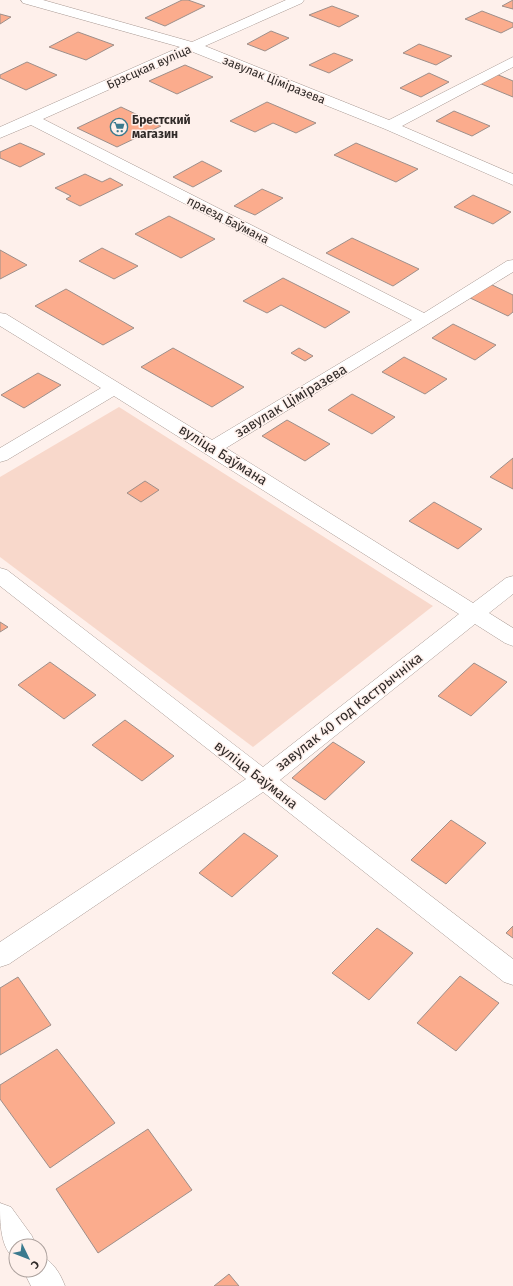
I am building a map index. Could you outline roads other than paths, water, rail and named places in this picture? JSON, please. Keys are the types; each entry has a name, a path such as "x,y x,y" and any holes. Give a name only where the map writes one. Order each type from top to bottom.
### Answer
{"street":[{"name":"завулак Ціміразева","path":"28,0 194,47 390,126 513,180"},
{"name":"Брэсцкая вуліца","path":"0,133 297,0"},
{"path":"390,126 513,61"},
{"name":"праезд Баўмана","path":"31,119 425,320"},
{"name":"завулак Ціміразева","path":"212,448 425,320 513,265"},
{"name":"вуліца Баўмана","path":"0,318 212,448 513,638"},
{"path":"0,456 114,388"},
{"name":"вуліца Баўмана","path":"0,575 513,974"},
{"name":"завулак 40 год Кастрычніка","path":"0,956 263,780 513,582"},
{"path":"0,1217 15,1238"}],"place":[{"name":"Брестский магазин","path":"119,127"}]}
